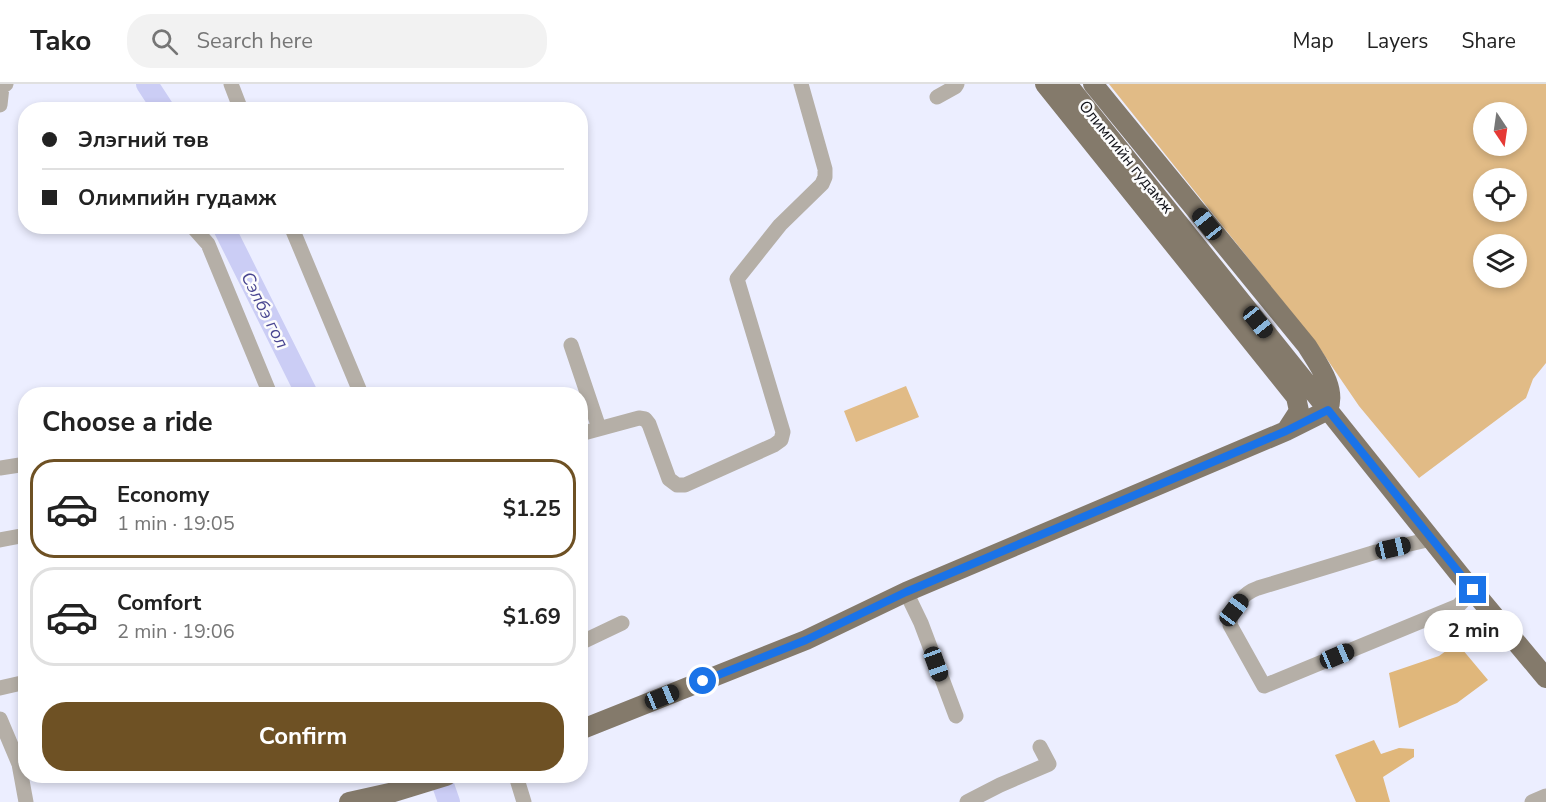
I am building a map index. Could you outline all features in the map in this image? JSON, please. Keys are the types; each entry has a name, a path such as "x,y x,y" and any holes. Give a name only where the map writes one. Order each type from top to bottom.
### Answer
{"main road":[{"path":"1045,84 1296,397 1299,411 1286,431"},
{"name":"Олимпийн гудамж","path":"1067,84 1431,539 1546,678"},
{"path":"588,727 806,640 906,592 1286,431 1328,410 1332,402 1331,393 1321,369 1307,346 1093,84"},
{"path":"349,802 423,783"}],"street":[{"path":"0,105 2,87 6,84"},
{"path":"231,84 239,102"},
{"path":"937,97 956,87 957,84"},
{"path":"588,431 639,417 645,419 649,424 669,480 677,485 685,485 774,446 781,440 783,432 737,279 780,225 822,184 825,177 825,169 803,85"},
{"path":"199,234 208,244 267,387"},
{"path":"294,234 358,387"},
{"path":"572,345 586,387"},
{"path":"588,394 599,428"},
{"path":"0,468 18,465"},
{"path":"0,540 18,537"},
{"path":"1431,539 1376,552 1258,588 1246,594 1234,610 1230,618 1230,625 1264,686 1458,606 1473,590"},
{"path":"906,592 921,623 956,716"},
{"path":"588,639 622,623"},
{"path":"0,688 18,684"},
{"path":"0,719 18,762"},
{"path":"967,802 1049,764 1040,747"},
{"path":"22,783 26,802"},
{"path":"518,783 524,802"},
{"path":"1532,802 1546,795"}],"shaded area":[{"path":"1109,84 1546,84 1546,363 1533,379 1526,398 1419,478 1359,406 1316,343"},
{"path":"906,386 919,417 856,442 844,411"},
{"path":"1457,643 1488,680 1457,703 1399,728 1389,673 1439,656"},
{"path":"1374,740 1381,754 1399,748 1414,749 1414,757 1383,777 1390,802 1356,802 1335,755"}],"waterway":[{"name":"Сэлбэ гол","path":"147,84 159,102"},
{"name":"Сэлбэ гол","path":"227,234 304,387"},
{"name":"Сэлбэ гол","path":"442,783 449,802"}],"route":[{"path":"703,681 806,640 906,592 1286,431 1328,410 1473,590"}]}
